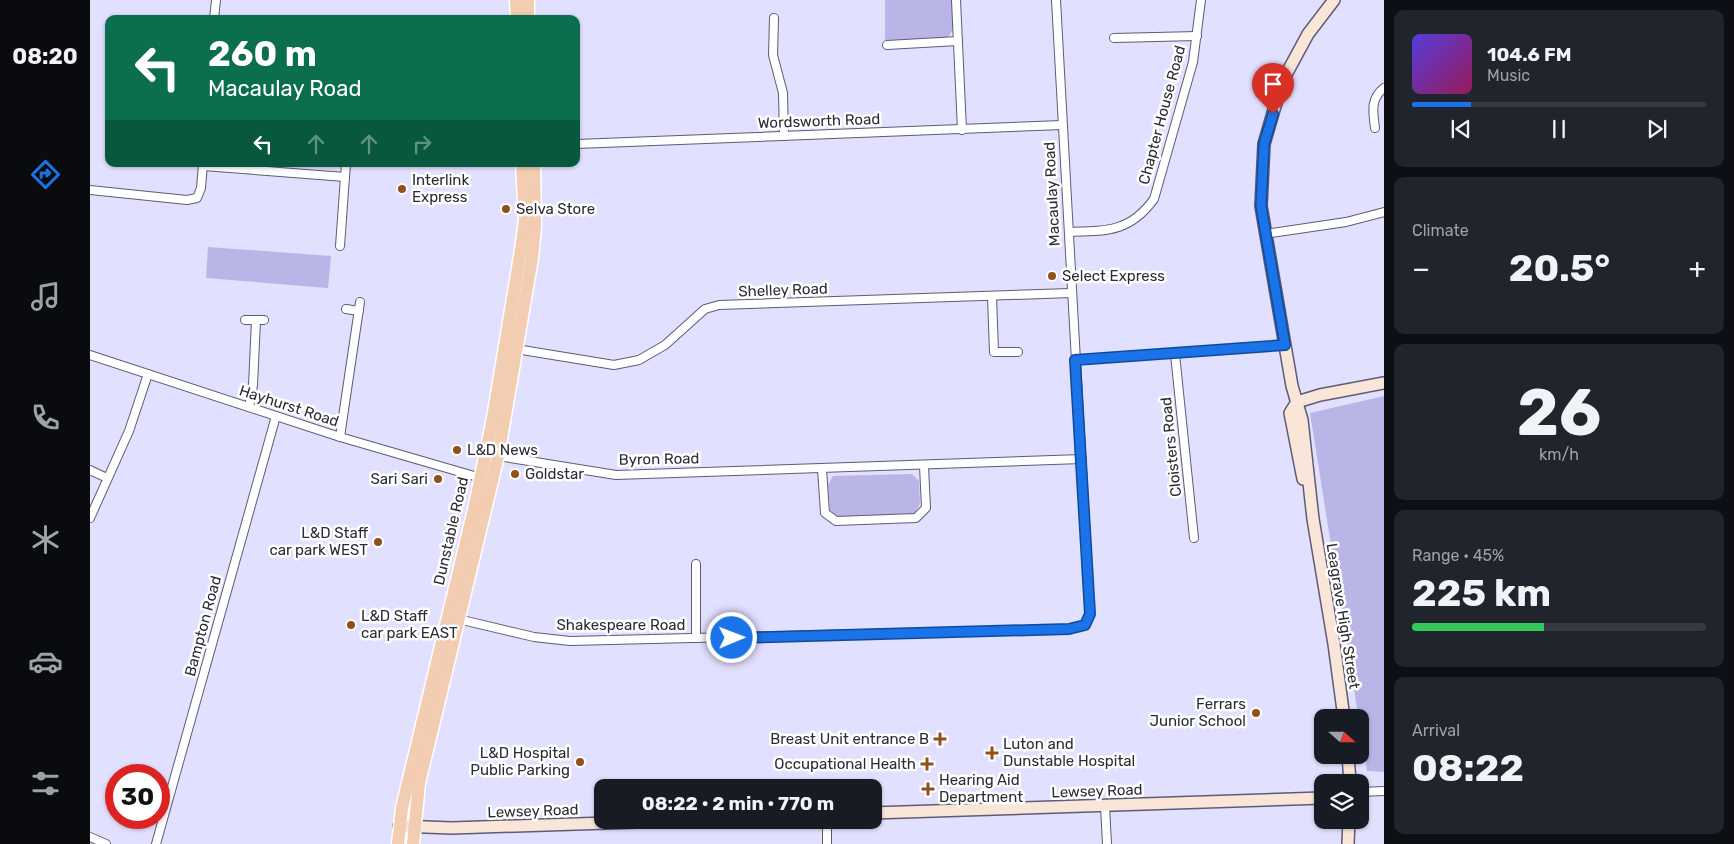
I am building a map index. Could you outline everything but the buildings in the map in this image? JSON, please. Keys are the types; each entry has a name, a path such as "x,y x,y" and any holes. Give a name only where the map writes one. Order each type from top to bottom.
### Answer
{"main road":[{"path":"516,0 517,15"},
{"path":"528,0 528,15"},
{"name":"Dunstable Road","path":"398,844 399,826 408,780 481,478 525,220 522,167"},
{"name":"Dunstable Road","path":"413,844 419,783 498,456 535,227 534,167"}],"street":[{"path":"214,15 216,0"},
{"path":"956,0 962,130"},
{"name":"Macaulay Road","path":"1056,0 1090,614 1085,625"},
{"name":"Chapter House Road","path":"1068,232 1114,229 1127,225 1143,214 1154,199 1193,62 1200,0"},
{"name":"Leagrave High Street","path":"1334,0 1308,34 1282,82 1264,144 1261,206 1292,386 1302,420 1313,519 1343,709"},
{"path":"774,18 773,54 783,93 784,136"},
{"path":"1114,38 1197,36"},
{"path":"886,44 958,42"},
{"path":"1375,128 1372,104 1379,92 1384,88"},
{"name":"Wordsworth Road","path":"580,144 1062,125"},
{"path":"90,190 187,200 197,198 201,188 203,167"},
{"path":"227,167 345,177"},
{"path":"340,246 346,167"},
{"path":"1265,234 1346,222 1384,212"},
{"name":"Shelley Road","path":"516,349 614,365 639,360 665,345 704,309 719,306 1071,293"},
{"path":"992,296 994,352 1018,352"},
{"path":"340,437 360,302"},
{"path":"346,309 359,311"},
{"path":"246,320 260,320 249,407"},
{"path":"1075,360 1285,345"},
{"name":"Cloisters Road","path":"1176,354 1194,538"},
{"name":"Hayhurst Road","path":"90,355 340,437 481,478"},
{"path":"90,518 129,431 148,374"},
{"path":"1297,402 1320,395 1384,383"},
{"name":"Bampton Road","path":"156,844 276,416"},
{"name":"Byron Road","path":"498,456 616,474 924,466 1082,459"},
{"path":"822,469 825,513 836,520 862,520 916,518 926,508 924,466"},
{"path":"90,470 108,478"},
{"path":"696,564 696,638"},
{"name":"Shakespeare Road","path":"458,618 534,637 570,642 1069,629 1085,625"},
{"path":"1369,792 1384,791"},
{"name":"Lewsey Road","path":"882,813 1314,798"},
{"path":"1105,806 1107,844"},
{"name":"Lewsey Road","path":"399,826 452,828 594,823"},
{"path":"827,829 827,844"},
{"path":"1348,844 1349,829"},
{"path":"90,837 106,844"}],"shaded area":[{"path":"885,0 953,0 954,28 947,39 885,40"},
{"path":"208,247 331,256 328,288 206,278"},
{"path":"1384,396 1384,772 1367,771 1366,764 1369,764 1369,709 1357,709 1310,413"},
{"path":"912,474 919,481 920,504 914,514 838,517 830,510 828,485 833,476"}],"place":[{"name":"Interlink Express","path":"402,189"},
{"name":"Selva Store","path":"506,209"},
{"name":"Select Express","path":"1052,276"},
{"name":"L&D News","path":"457,450"},
{"name":"Goldstar","path":"515,474"},
{"name":"Sari Sari","path":"438,479"},
{"name":"L&D Staff car park WEST","path":"378,542"},
{"name":"L&D Staff car park EAST","path":"351,625"},
{"name":"Ferrars Junior School","path":"1256,713"},
{"name":"Breast Unit entrance B","path":"940,739"},
{"name":"Luton and Dunstable Hospital","path":"992,753"},
{"name":"L&D Hospital Public Parking","path":"580,762"},
{"name":"Occupational Health","path":"927,764"},
{"name":"Hearing Aid Department","path":"928,789"}],"route":[{"path":"732,638 1002,629 1069,629 1080,628 1085,625 1090,614 1075,360 1285,345 1261,206 1264,144 1273,114"}]}
